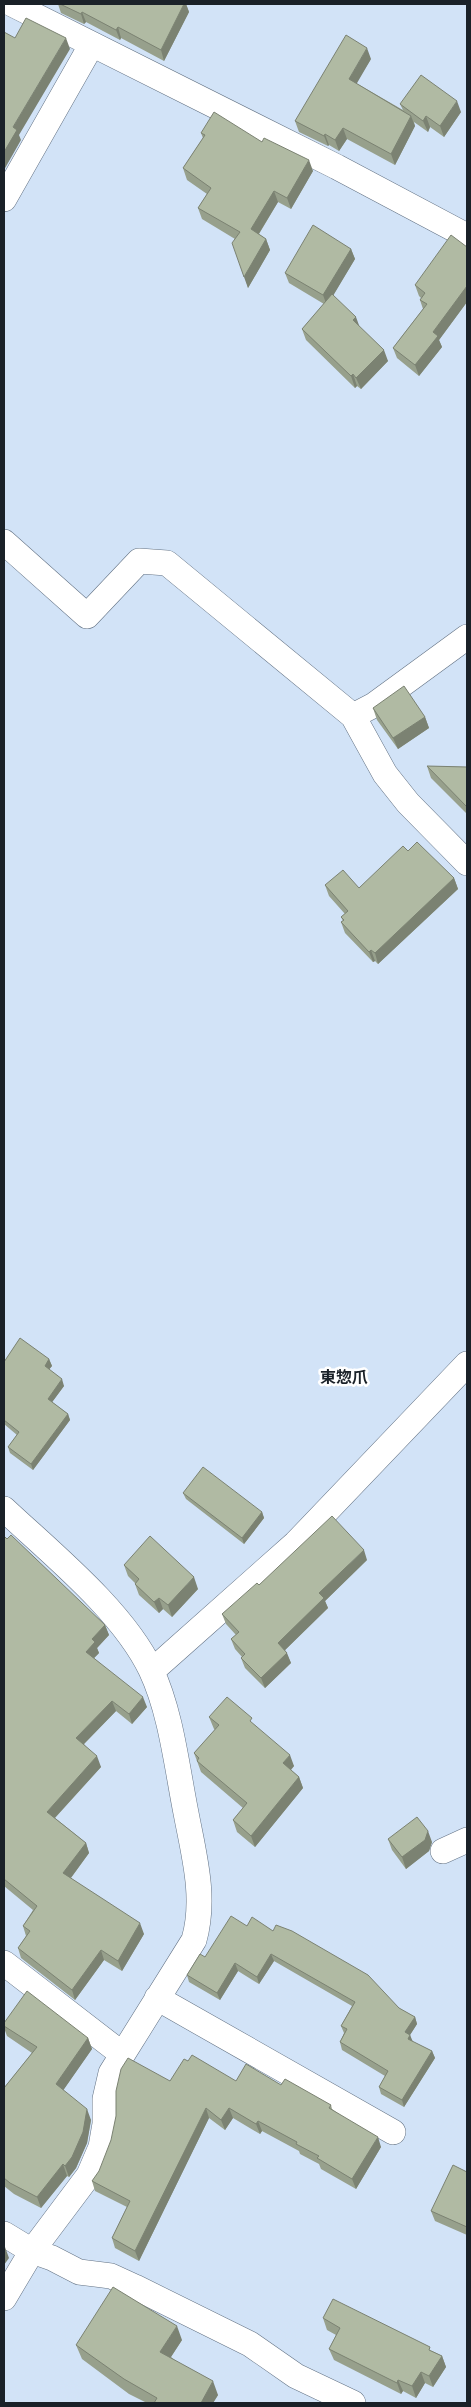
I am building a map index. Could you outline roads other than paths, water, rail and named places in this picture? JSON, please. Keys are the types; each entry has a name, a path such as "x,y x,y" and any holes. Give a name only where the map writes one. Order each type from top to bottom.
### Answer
{"street":[{"path":"12,4 337,167 467,236"},
{"path":"4,199 92,44"},
{"path":"4,542 87,616 139,561 167,563 353,716 385,774 408,803 467,863"},
{"path":"353,716 374,705 467,637"},
{"path":"152,1671 296,1543 467,1364"},
{"path":"4,2298 32,2251 89,2175 101,2147 105,2124 105,2099 111,2074 194,1940 199,1923 201,1904 196,1863 172,1743 161,1694 152,1671 128,1630 9,1523"},
{"path":"443,1851 467,1840"},
{"path":"4,1963 122,2054"},
{"path":"157,1998 393,2132"},
{"path":"4,2234 32,2251 52,2258 79,2272 111,2276 135,2287 250,2344 296,2376 353,2403"}],"district":[{"name":"東惣爪","path":"344,1377"}]}
